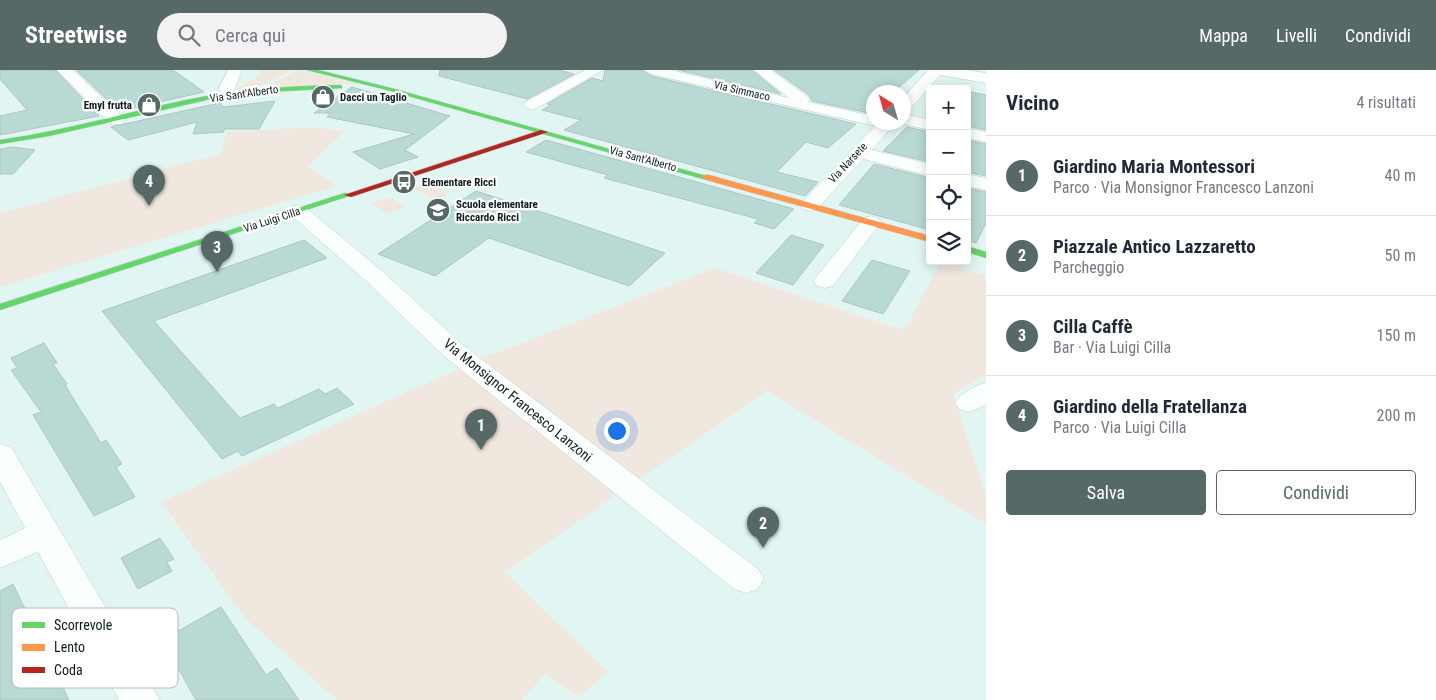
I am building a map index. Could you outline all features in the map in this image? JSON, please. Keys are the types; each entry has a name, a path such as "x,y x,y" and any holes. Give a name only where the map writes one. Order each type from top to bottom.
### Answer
{"street":[{"path":"64,70 116,120"},
{"name":"Via Sant'Alberto","path":"226,90 235,70"},
{"name":"Via Sant'Alberto","path":"310,70 416,97 926,238"},
{"path":"530,105 596,70"},
{"name":"Via Simmaco","path":"651,70 812,107 866,123"},
{"path":"760,70 812,107"},
{"path":"911,98 937,70 986,78"},
{"name":"Via Sant'Alberto","path":"0,142 49,135 116,120 192,101 246,81"},
{"name":"Via Sant'Alberto","path":"192,101 254,91 318,87 351,88 416,97"},
{"path":"911,121 926,124"},
{"name":"Via Narsete","path":"810,205 876,130"},
{"name":"Via Luigi Cilla","path":"0,307 544,132"},
{"path":"971,134 986,137"},
{"path":"858,152 926,169"},
{"path":"971,181 986,184"},
{"name":"Via Monsignor Francesco Lanzoni","path":"298,211 373,275 454,351 746,579"},
{"path":"825,281 871,222"},
{"path":"971,250 986,255"},
{"path":"0,454 87,608"},
{"path":"0,555 44,534"},
{"path":"133,688 140,700"}],"shaded area":[{"path":"260,70 293,70 256,88 233,90 259,76"},
{"path":"299,70 354,83 356,84 264,87"},
{"path":"315,127 345,131 308,166 337,186 0,287 0,213 220,154 227,132"},
{"path":"428,182 448,194 435,201 411,187"},
{"path":"390,197 406,207 386,214 371,203"},
{"path":"939,265 951,265 986,276 986,374 953,394 986,495 986,524 767,391 505,572 608,672 579,697 545,674 522,700 337,700 245,618 161,502 483,358 715,268 904,330"}],"building":[{"path":"0,70 55,70 99,116 0,135 0,116 27,110 0,79"},
{"path":"76,70 173,70 204,92 119,111"},
{"path":"440,70 559,70 574,74 527,99 439,76"},
{"path":"605,70 642,70 651,76 856,124 828,148 806,142 777,172 818,182 805,196 564,130 581,120 542,110 551,105 547,104 592,78 603,81"},
{"path":"678,70 752,70 781,94"},
{"path":"774,70 919,70 901,85 866,85 866,112 812,101 809,95"},
{"path":"352,87 450,116 405,150 418,157 380,169 353,152 414,134 327,117 330,113 314,113"},
{"path":"971,92 986,95 986,130 971,127"},
{"path":"275,101 259,129 224,129 224,132 193,134 197,122 128,140 111,127 219,103 224,107"},
{"path":"911,128 926,131 926,161 883,151 904,130 911,130"},
{"path":"546,140 794,209 774,229 754,223 758,219 604,178 608,175 526,152"},
{"path":"971,141 986,144 986,176 971,173"},
{"path":"12,147 35,150 13,174 0,174 0,149"},
{"path":"874,164 926,177 926,229 839,205"},
{"path":"971,189 986,192 986,223 976,243 971,241"},
{"path":"476,191 665,253 629,286 489,238 435,276 378,254"},
{"path":"791,235 824,245 793,285 756,273"},
{"path":"304,240 327,258 154,321 240,418 274,404 278,408 319,389 325,394 337,388 354,404 242,456 238,451 222,459 102,311"},
{"path":"872,260 910,271 883,314 842,301"},
{"path":"44,343 57,363 53,364 67,384 65,385 101,443 106,440 122,464 116,467 135,497 94,516 33,415 41,412 11,370 17,368 11,358"},
{"path":"160,538 174,559 167,562 172,571 138,589 121,558"},
{"path":"13,584 25,608 12,608 12,688 63,688 69,700 0,700 0,591"},
{"path":"221,607 266,675 277,668 299,700 196,700 178,668 178,631"}],"traffic: fast":[{"path":"310,70 389,89 706,177"},
{"path":"0,142 49,134 169,106 229,95 266,90 340,87"},
{"path":"0,307 348,195"},
{"path":"971,250 986,255"}],"traffic: slow":[{"path":"706,177 926,238"}],"traffic: jam":[{"path":"348,195 544,132"}],"place":[{"name":"Dacci un Taglio","path":"323,97"},
{"name":"Emyl frutta","path":"149,105"},
{"name":"Elementare Ricci","path":"404,182"},
{"name":"Giardino della Fratellanza","path":"149,206"},
{"name":"Scuola elementare Riccardo Ricci","path":"438,210"},
{"name":"Cilla Caffè","path":"217,272"},
{"name":"Giardino Maria Montessori","path":"481,450"},
{"name":"Piazzale Antico Lazzaretto","path":"763,548"}]}
